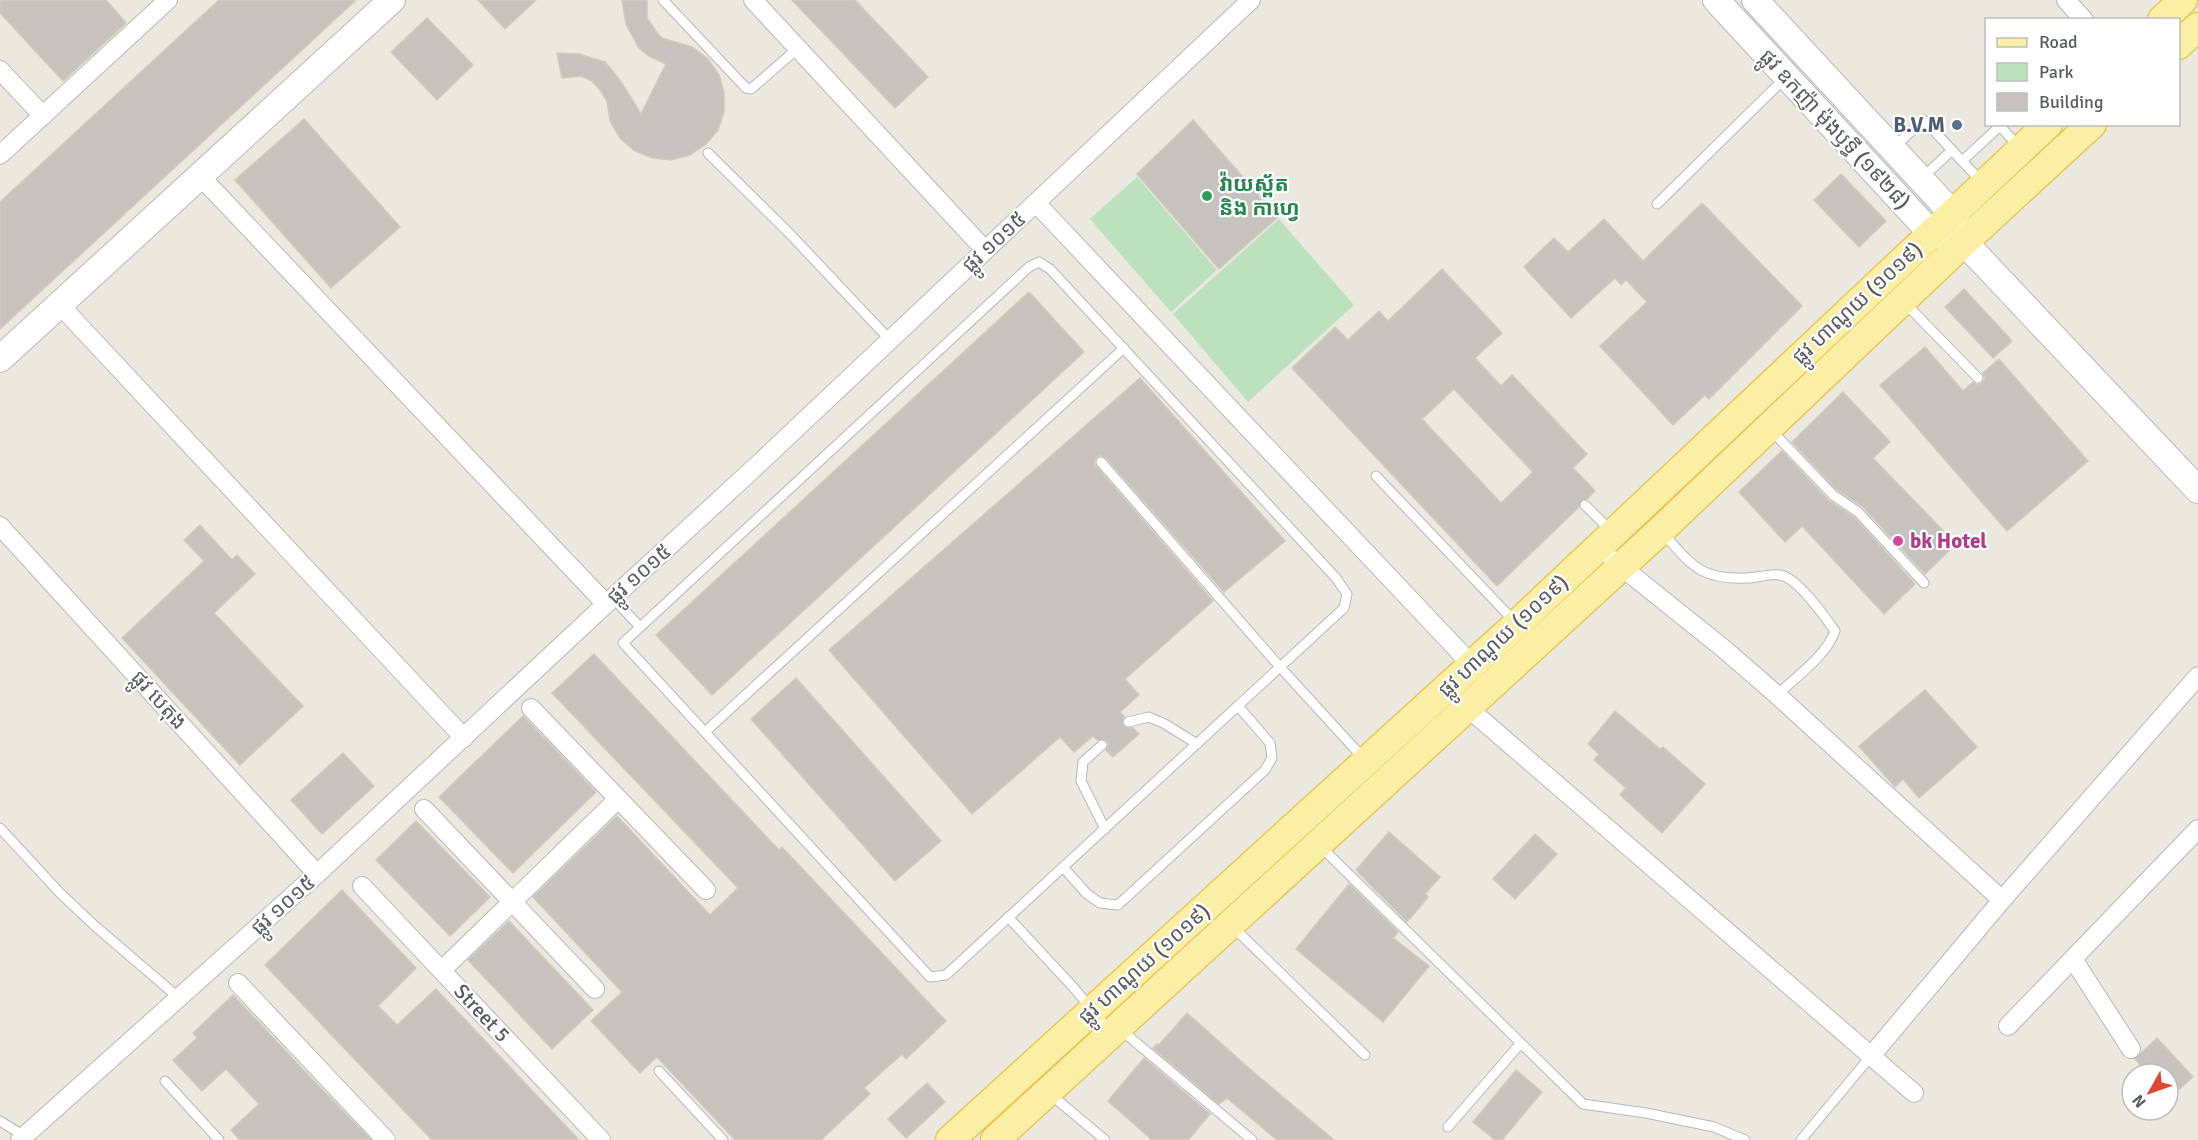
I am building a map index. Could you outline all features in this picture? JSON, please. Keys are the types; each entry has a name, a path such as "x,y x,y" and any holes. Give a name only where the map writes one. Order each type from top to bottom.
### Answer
{"main road":[{"path":"0,359 392,0"},
{"name":"ផ្លូវ ឧកញ៉ា ម៉ុងឫទ្ធី (១៩២៨)","path":"1716,0 1932,233"},
{"name":"ផ្លូវ ឧកញ៉ា ម៉ុងឫទ្ធី (១៩២៨)","path":"1755,0 1952,213 1964,242 2198,490"},
{"path":"2164,18 2183,0"},
{"path":"2180,43 2198,27"},
{"name":"ផ្លូវ ហាណូយ (១០១៩)","path":"995,1140 1318,844 1376,773 1472,665 2046,126"},
{"name":"ផ្លូវ ហាណូយ (១០១៩)","path":"951,1140 1092,1011 1376,773 1468,708 1661,530 1902,300 2090,126"},
{"path":"1932,233 1964,242"}],"street":[{"path":"753,0 985,250"},
{"name":"ផ្លូវ ១០១៥","path":"22,1138 317,874 464,738 1251,0"},
{"path":"2066,0 2082,18"},
{"path":"0,155 43,116 156,4"},
{"path":"0,70 43,116"},
{"path":"200,176 609,601"},
{"path":"1036,203 1472,665"},
{"path":"59,304 464,738"},
{"name":"ផ្លូវ បេតុង","path":"0,526 317,874"},
{"path":"1606,539 1619,567 1724,649 1777,695 2002,900"},
{"path":"1871,1056 2002,900 2198,676"},
{"path":"531,708 706,890"},
{"path":"1468,708 1914,1093"},
{"path":"442,970 618,799"},
{"path":"424,809 595,989"},
{"path":"2008,1026 2197,832"},
{"name":"Street 5","path":"362,886 602,1140"},
{"path":"2073,959 2131,1048"},
{"path":"238,983 386,1140"}],"lane":[{"path":"663,0 746,88 751,89 798,48"},
{"path":"1657,204 1787,77"},
{"path":"1893,148 1924,120 1984,184"},
{"path":"1962,161 2000,126 2022,149"},
{"path":"1921,179 1952,150"},
{"path":"708,153 790,234 890,340"},
{"path":"1039,262 1050,269 1124,348 1336,578 1347,594 1344,608 1064,867 946,975 930,977 623,644 640,627 1029,267 1039,262"},
{"path":"1902,300 1978,378"},
{"path":"705,732 1124,348"},
{"path":"1768,427 1833,495 1858,512 1924,583"},
{"path":"1101,462 1376,773"},
{"path":"1376,476 1517,624"},
{"path":"1585,505 1606,539"},
{"path":"1661,530 1696,569 1709,575 1728,579 1781,574 1788,578 1807,596 1835,631 1825,649 1777,695"},
{"path":"609,601 640,627"},
{"path":"1064,867 1088,894 1100,903 1118,905 1265,770 1272,758 1270,743 1238,706"},
{"path":"1128,722 1149,717 1197,744"},
{"path":"1102,745 1083,762 1081,781 1105,829"},
{"path":"0,828 88,919 179,998"},
{"path":"1318,844 1583,1104 1646,1113 1714,1127 1745,1140"},
{"path":"1008,917 1074,988 1092,1011 1251,1140"},
{"path":"1231,924 1365,1055"},
{"path":"1448,1127 1520,1044"},
{"path":"1800,1140 1871,1056"},
{"path":"659,1071 723,1140"},
{"path":"165,1081 219,1140"},
{"path":"1047,1091 1105,1140"},
{"path":"0,1121 22,1138"}],"green space":[{"path":"1137,177 1217,270 1171,312 1090,219"},
{"path":"1279,219 1354,305 1248,402 1173,314"}],"building":[{"path":"0,0 106,0 126,23 63,81 0,13"},
{"path":"219,0 356,0 0,329 0,202"},
{"path":"478,0 536,0 505,29"},
{"path":"622,0 647,0 647,18 658,34 662,38 692,47 708,59 719,75 724,93 724,112 718,130 706,144 690,155 671,160 653,158 635,151 620,138 610,121 607,101 592,81 581,76 562,78 557,53 579,54 605,62 620,80 641,114 666,64 639,48 626,24"},
{"path":"792,0 855,0 928,77 895,108"},
{"path":"427,18 473,65 437,100 391,52"},
{"path":"304,119 400,227 331,288 235,180"},
{"name":"វ៉ាយស្ព័ត និង កាហ្វេ","path":"1193,120 1278,217 1219,269 1137,174"},
{"path":"1841,174 1886,221 1859,247 1814,200"},
{"path":"1702,203 1802,306 1709,399 1705,395 1673,425 1600,346 1647,302 1626,280 1621,285 1615,278 1571,318 1524,267 1554,238 1568,252 1604,219 1643,261"},
{"path":"1442,269 1502,333 1475,358 1501,386 1512,375 1587,454 1573,468 1595,491 1587,499 1581,500 1579,507 1497,586 1292,368 1335,327 1348,340 1379,311 1388,321","holes":["1454,389 1533,472 1501,503 1422,419"]},
{"path":"1964,289 2012,341 1993,358 1945,307"},
{"path":"1029,292 1084,352 712,695 656,635"},
{"path":"1925,347 1963,391 1973,382 1977,385 1982,383 1985,379 1983,373 1999,359 2088,461 2007,531 1880,385"},
{"path":"1140,378 1285,541 1224,592 1106,458 1100,455 1096,457 1094,463 1096,466 1213,601 1125,679 1139,695 1120,712 1124,717 1122,724 1126,728 1133,728 1139,734 1113,757 1106,750 1109,744 1105,739 1097,740 1093,736 1074,752 1060,737 972,814 829,650"},
{"path":"1843,392 1890,442 1873,458 1956,544 1925,574 1863,507 1837,490 1792,442"},
{"path":"1782,451 1828,500 1854,517 1915,584 1884,614 1802,526 1785,542 1739,492"},
{"path":"200,525 232,560 237,555 255,574 214,613 303,706 240,765 122,638 204,561 184,540"},
{"path":"594,654 779,850 782,847 946,1021 906,1059 902,1054 864,1088 870,1094 821,1140 735,1140 657,1057 640,1073 591,1021 622,992 533,897 617,816 710,915 738,888 552,693"},
{"path":"796,678 941,841 895,881 751,719"},
{"path":"1925,690 1977,747 1919,798 1903,779 1895,787 1859,746"},
{"path":"1615,711 1660,749 1663,747 1705,784 1662,833 1620,795 1626,788 1594,760 1599,754 1588,744"},
{"path":"523,716 596,792 513,873 439,797"},
{"path":"343,753 374,786 322,834 291,800"},
{"path":"416,821 490,897 450,936 376,860"},
{"path":"1389,832 1440,877 1425,894 1428,897 1407,922 1356,870"},
{"path":"1535,834 1557,854 1515,899 1493,879"},
{"path":"1349,884 1398,932 1393,938 1429,966 1383,1022 1296,949"},
{"path":"342,890 416,968 378,1006 397,1025 436,989 579,1140 432,1140 265,965"},
{"path":"509,921 593,1010 552,1049 468,960"},
{"path":"233,995 371,1140 240,1140 231,1130 259,1104 226,1069 202,1091 173,1060 197,1038 193,1033"},
{"path":"1187,1013 1334,1140 1277,1140 1227,1098 1219,1104 1153,1048 1159,1045"},
{"path":"2157,1038 2179,1062 2138,1062 2135,1059"},
{"path":"1144,1058 1210,1114 1188,1140 1152,1140 1108,1101"},
{"path":"2180,1063 2193,1077 2180,1088"},
{"path":"1516,1070 1542,1092 1502,1140 1495,1140 1473,1122"},
{"path":"927,1083 945,1102 906,1138 888,1119"}],"place":[{"name":"B.V.M","path":"1957,125"},
{"name":"វ៉ាយស្ព័ត និង កាហ្វេ","path":"1207,196"},
{"name":"bk Hotel","path":"1898,541"}]}
